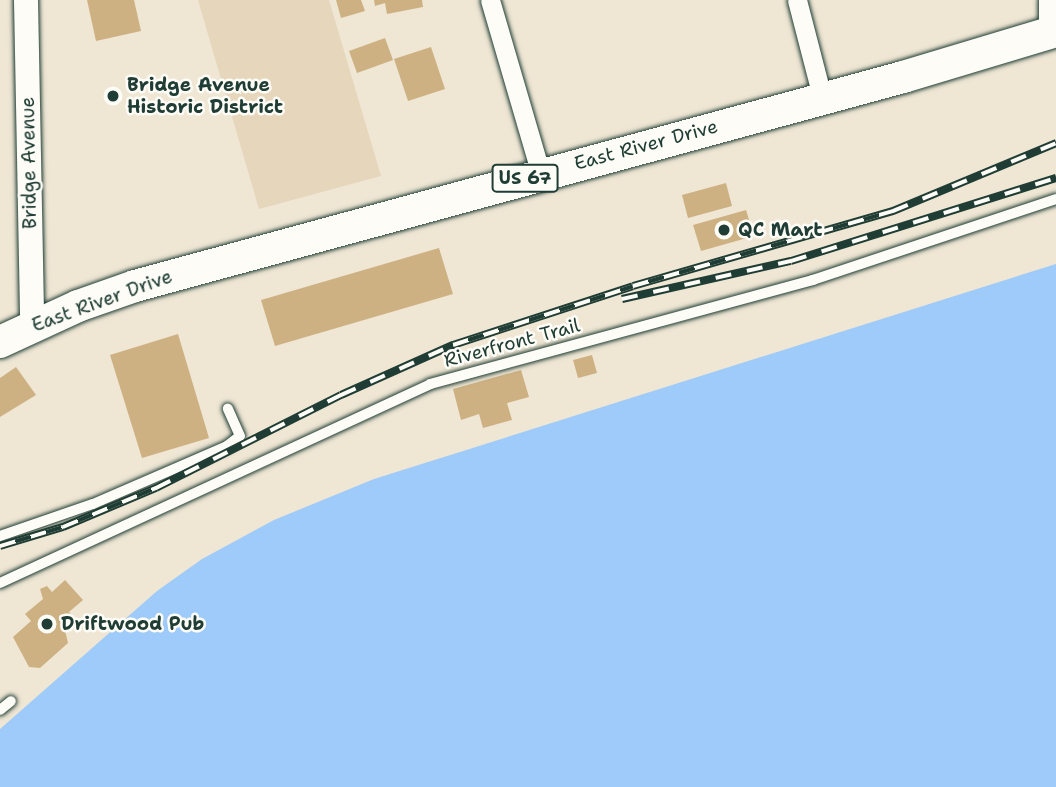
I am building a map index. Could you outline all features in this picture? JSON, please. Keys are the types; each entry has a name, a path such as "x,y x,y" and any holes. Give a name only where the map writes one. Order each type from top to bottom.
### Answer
{"main road":[{"name":"East River Drive","path":"0,342 32,325 135,286 1052,32"}],"street":[{"name":"Bridge Avenue","path":"26,0 32,325"},
{"path":"489,0 541,174"},
{"path":"797,0 822,97"},
{"path":"1048,0 1052,32"}],"lane":[{"name":"Riverfront Trail","path":"0,583 430,384 814,280 1056,199"},
{"path":"0,536 93,504 227,446 240,436 228,409"},
{"path":"0,710 11,701"}],"shaded area":[{"path":"198,0 329,0 381,176 259,209"}],"water":[{"path":"1056,264 1056,787 0,787 0,729 157,591 202,559 274,520 374,479"}],"building":[{"path":"87,0 134,0 141,31 96,41"},
{"path":"336,0 361,0 365,11 341,18"},
{"path":"374,0 422,0 423,7 387,14 385,3 375,6"},
{"path":"385,38 393,60 357,73 349,51"},
{"path":"431,47 445,89 408,101 394,59"},
{"path":"726,183 732,206 688,218 682,195"},
{"name":"QC Mart","path":"746,210 754,236 701,251 693,225"},
{"path":"439,248 453,294 275,346 261,300"},
{"path":"178,334 209,438 142,458 110,355"},
{"path":"592,355 597,373 578,378 573,360"},
{"path":"16,367 36,395 0,417 0,378"},
{"path":"521,370 529,397 507,403 512,420 483,428 479,414 461,420 453,389"},
{"name":"Driftwood Pub","path":"65,580 83,600 69,612 74,618 64,626 68,643 40,668 29,667 13,637 31,621 25,614 43,599 40,589 47,586 52,592"}],"railway":[{"path":"0,546 63,527 156,488 341,395 453,345 633,286 893,211 1056,143"},
{"path":"622,299 791,261 1056,178"}],"place":[{"name":"Bridge Avenue Historic District","path":"113,96"},
{"name":"QC Mart","path":"724,230"},
{"name":"Driftwood Pub","path":"47,624"}]}
